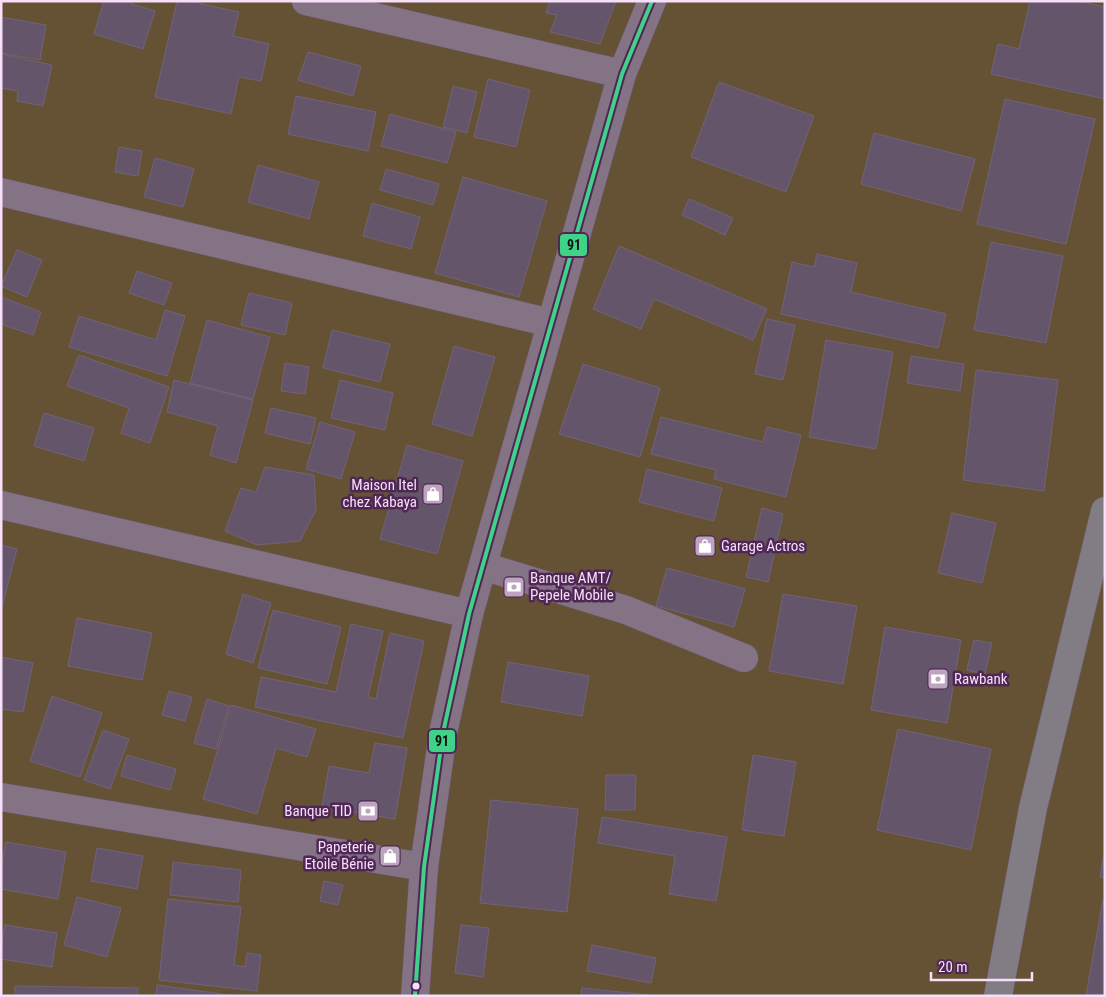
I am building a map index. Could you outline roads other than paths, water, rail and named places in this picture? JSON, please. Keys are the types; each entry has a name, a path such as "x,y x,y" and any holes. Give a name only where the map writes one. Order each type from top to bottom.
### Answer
{"highway":[{"path":"998,996 1033,808 1105,511"}],"street":[{"path":"306,1 622,74"},
{"path":"415,996 424,868 443,733 469,614 622,74 652,1"},
{"path":"1,192 551,323"},
{"path":"1,505 469,614"},
{"path":"483,566 626,610 744,658"},
{"path":"1,797 424,868"}],"place":[{"name":"Maison Itel chez Kabaya","path":"433,494"},
{"name":"Garage Actros","path":"705,546"},
{"name":"Banque AMT/ Pepele Mobile","path":"514,587"},
{"name":"Rawbank","path":"938,679"},
{"name":"Banque TID","path":"368,811"},
{"name":"Papeterie Etoile Bénie","path":"390,856"}]}
